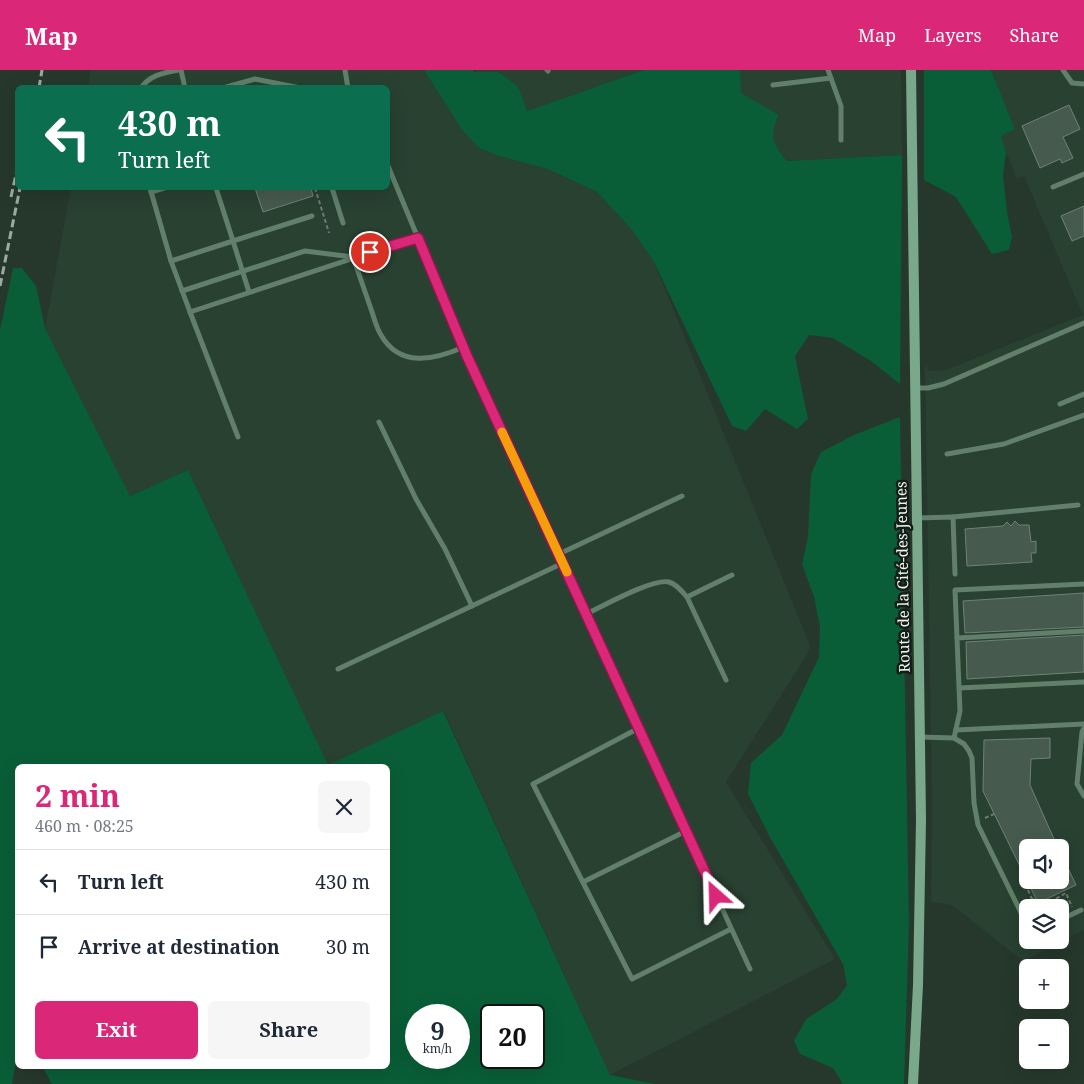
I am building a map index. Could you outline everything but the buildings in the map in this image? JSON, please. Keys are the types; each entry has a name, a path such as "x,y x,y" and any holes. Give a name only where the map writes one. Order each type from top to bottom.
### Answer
{"main road":[{"name":"Route de la Cité-des-Jeunes","path":"911,70 920,737 920,934 913,1084"}],"lane":[{"path":"144,85 156,75 179,70 184,85"},
{"path":"345,70 348,85"},
{"path":"828,70 841,106 841,140"},
{"path":"1063,70 1072,83 1084,84"},
{"path":"774,85 832,78"},
{"path":"234,85 255,79 285,85"},
{"path":"390,171 464,347 750,969"},
{"path":"1053,187 1084,174"},
{"path":"150,190 171,261 238,437"},
{"path":"217,190 249,292"},
{"path":"333,190 343,222"},
{"path":"171,261 312,216"},
{"path":"190,312 354,257 418,238"},
{"path":"182,291 306,251 354,257"},
{"path":"354,257 380,333 388,346 400,354 417,358 447,354 464,347"},
{"path":"916,388 928,388 944,384 1084,323"},
{"path":"1060,404 1084,394"},
{"path":"948,454 1004,444 1084,415"},
{"path":"379,422 416,499 445,549 472,606"},
{"path":"559,554 682,496"},
{"path":"917,518 953,517 1078,505"},
{"path":"953,517 955,574"},
{"path":"338,669 563,563"},
{"path":"687,596 732,575"},
{"path":"586,614 655,582 668,582 676,586 687,596 726,680"},
{"path":"954,738 960,711 954,590 1084,584"},
{"path":"957,638 1084,631"},
{"path":"959,688 1084,682"},
{"path":"956,730 1084,726 1077,784 1084,796"},
{"path":"639,728 533,784 632,979 731,929"},
{"path":"920,737 954,738 964,744 969,750 972,758 974,808 978,825 1019,908"},
{"path":"583,882 686,831"},
{"path":"1069,916 1081,910"}],"path":[{"path":"316,190 329,233"},
{"path":"981,820 994,814"},
{"path":"1028,890 1034,899"},
{"path":"1053,899 1065,892 1067,897"}],"shaded area":[{"path":"91,70 424,70 462,130 499,156 548,169 597,192 632,230 654,262 811,648 726,782 835,959 610,1075 444,711 332,764 327,764 188,470 130,496 45,328 71,190 390,190 390,85 88,85"},
{"path":"473,70 644,70 527,111"},
{"path":"740,70 901,70 902,155 787,161 777,149 772,136 773,125 779,115 740,93"},
{"path":"991,70 1084,70 1084,930 1069,938 1069,899 1019,899 1019,949 1047,949 1027,959 1020,959 952,905 931,902 932,805 925,364 929,371 946,370 1083,315 1024,176 1017,179 1000,136 1015,129"}],"green space":[{"path":"424,70 498,72 518,86 527,111 644,70 740,70 741,93 779,115 773,134 774,140 778,150 787,161 902,155 900,384 871,361 833,338 809,335 795,356 808,419 797,429 765,409 746,431 732,426 654,262 632,230 597,192 548,169 499,156 479,148 462,130"},
{"path":"924,70 991,70 1015,129 1001,136 1006,152 1003,175 1012,237 1009,250 992,254 956,197 924,180"},
{"path":"13,268 22,268 36,286 45,328 130,496 188,470 328,764 15,764 15,1067 12,1084 0,1084 0,330"},
{"path":"900,417 909,923 904,1084 843,1084 833,1068 800,1054 794,1041 806,1019 837,999 847,985 843,964 771,839 748,794 751,763 782,735 819,657 820,627 814,597 802,564 808,537 811,474 821,452 854,435"},
{"path":"443,711 610,1075 655,1084 52,1084 44,1069 390,1069 390,764 330,764"}],"railway":[{"path":"40,85 42,70"},
{"path":"11,197 15,179"},
{"path":"0,286 20,190"}],"slow traffic":[{"path":"502,432 567,572"}],"route":[{"path":"370,252 418,238 467,356 716,896"}]}
